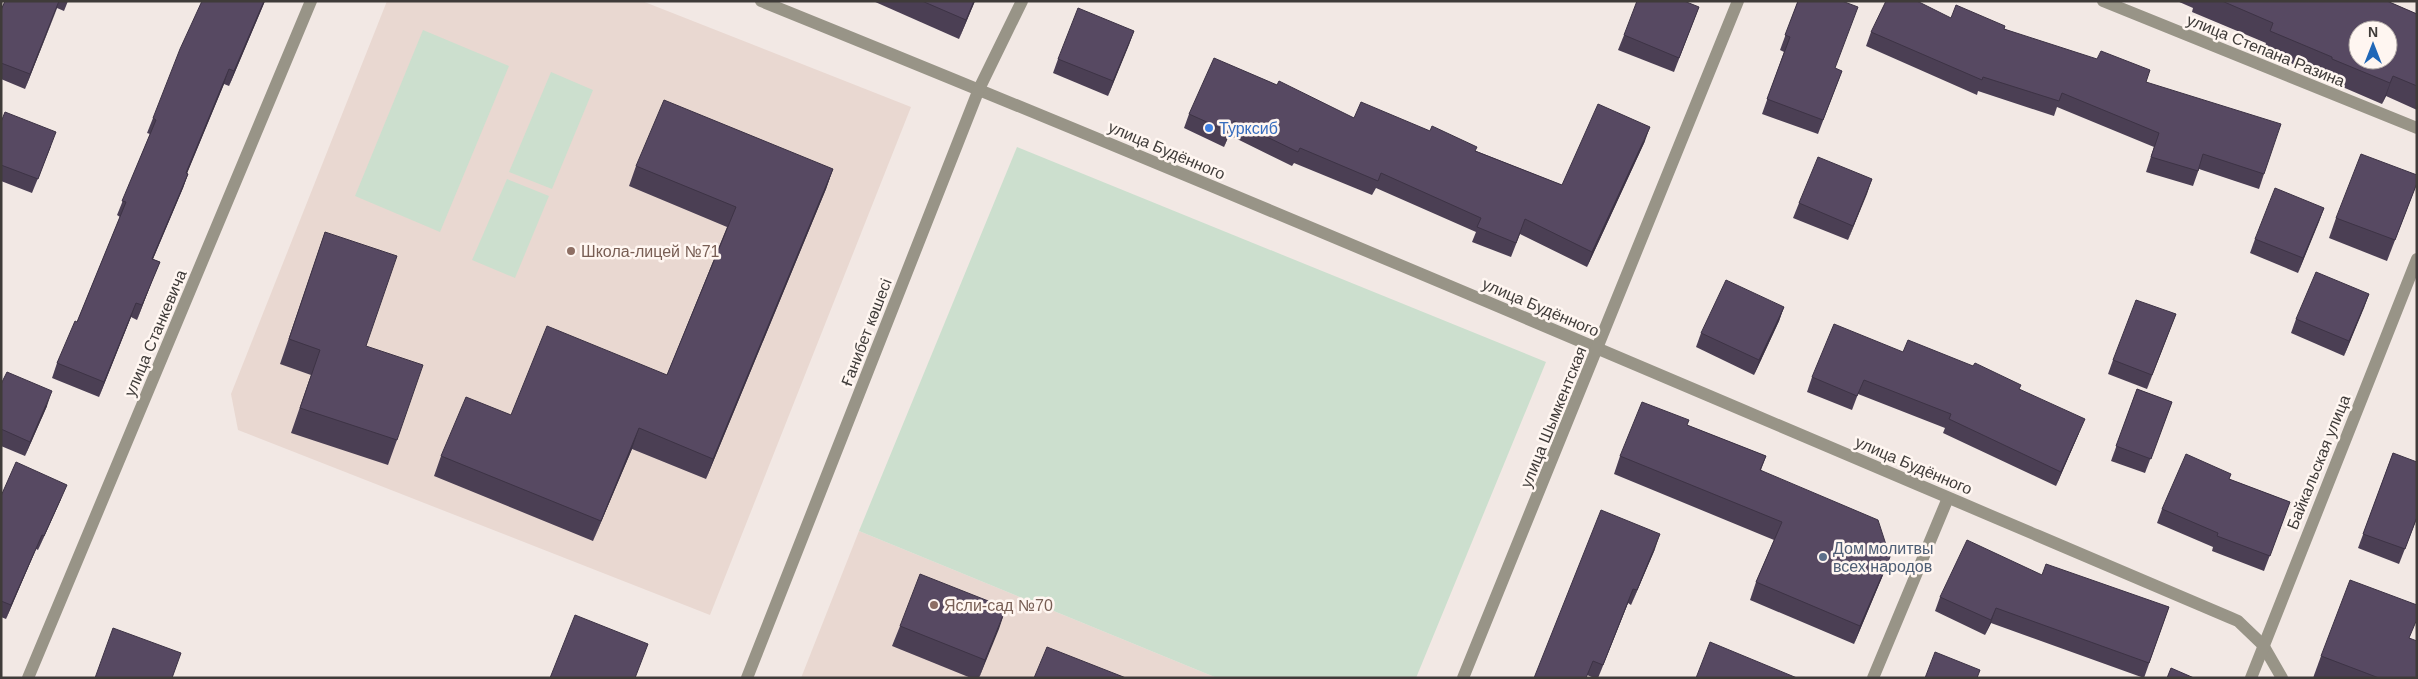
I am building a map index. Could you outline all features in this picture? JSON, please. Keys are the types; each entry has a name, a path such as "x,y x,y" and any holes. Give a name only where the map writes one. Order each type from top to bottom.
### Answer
{"street":[{"name":"улица Станкевича","path":"28,678 311,1"},
{"name":"улица Будённого","path":"761,1 979,89 2238,621 2263,646 2282,678"},
{"name":"Ғанибет көшесі","path":"747,678 979,89 1022,1"},
{"name":"улица Шымкентская","path":"1463,678 1738,1"},
{"name":"улица Степана Разина","path":"2103,1 2417,128"},
{"name":"Байкальская улица","path":"2252,678 2417,259"},
{"path":"1873,678 1948,498"}],"shaded area":[{"name":"Школа-лицей №71","path":"387,1 642,1 911,107 710,615 238,430 231,394"},
{"name":"Ясли-сад №70","path":"859,531 1217,678 801,678"}],"green space":[{"path":"423,30 509,66 440,232 355,196"},
{"path":"551,72 593,90 552,189 509,172"},
{"path":"1017,147 1546,362 1416,678 1217,678 859,531"},
{"path":"507,179 549,196 515,278 472,260"}],"building":[{"path":"5,1 59,1 30,74 1,63 1,10"},
{"path":"202,1 264,1 234,71 229,69 152,259 160,262 142,305 136,303 104,382 57,363 75,321 77,322 126,202 122,201 156,120 153,118 180,49"},
{"path":"922,1 974,1 966,20"},
{"path":"1637,1 1684,1 1699,7 1679,58 1624,35"},
{"path":"1798,1 1842,1 1858,7 1835,68 1842,71 1823,120 1767,99 1790,37 1785,35"},
{"path":"1886,1 1917,1 1951,18 1956,5 2005,26 2004,29 2097,59 2101,51 2150,70 2146,82 2281,124 2264,174 2203,154 2198,171 2151,157 2159,133 2062,93 2059,101 1983,77 1982,80 1871,32"},
{"path":"2222,1 2387,1 2417,14 2417,86 2393,76 2390,83 2359,70 2398,70 2398,20 2348,20 2348,66 2270,31 2273,23"},
{"path":"1078,8 1134,31 1113,81 1058,59"},
{"path":"1214,58 1277,85 1279,81 1354,118 1361,102 1430,131 1432,126 1477,147 1475,151 1562,185 1598,104 1650,127 1592,252 1525,219 1516,243 1477,227 1481,218 1381,173 1378,181 1300,148 1298,152 1234,121 1229,132 1189,114"},
{"path":"664,100 833,169 713,459 639,428 601,521 441,456 466,397 511,415 547,326 667,375 736,207 636,166"},
{"path":"5,112 56,132 38,179 1,165 1,122"},
{"path":"2361,154 2417,175 2417,183 2395,240 2336,218"},
{"path":"1818,157 1872,179 1853,226 1799,203"},
{"path":"2275,188 2324,208 2303,258 2255,239"},
{"path":"325,232 397,256 366,346 423,365 397,440 300,408 320,350 289,339"},
{"path":"2316,272 2369,294 2349,341 2296,319"},
{"path":"1726,280 1784,307 1759,360 1701,333"},
{"path":"2136,300 2176,314 2152,375 2113,360"},
{"path":"1834,324 1903,352 1908,340 1973,366 1975,363 2021,385 2019,389 2085,419 2061,472 1949,419 1951,414 1864,380 1857,396 1812,377"},
{"path":"7,372 52,391 30,442 1,429 1,384"},
{"path":"2137,389 2172,402 2151,459 2116,446"},
{"path":"1642,402 1689,420 1687,425 1766,456 1760,470 1878,520 1890,557 1860,626 1756,582 1782,522 1620,456"},
{"path":"2393,453 2417,462 2417,517 2405,549 2363,534"},
{"path":"2186,454 2231,474 2229,479 2290,502 2270,556 2217,536 2218,533 2162,509"},
{"path":"16,462 67,485 44,536 42,535 11,605 1,601 1,496"},
{"path":"1601,510 1660,534 1637,590 1633,589 1603,665 1593,661 1586,678 1534,678"},
{"path":"1967,540 2042,575 2046,564 2169,607 2149,663 1996,608 1991,620 1940,597"},
{"path":"920,574 1006,608 985,660 900,626"},
{"path":"2350,580 2417,605 2417,619 2409,638 2417,641 2417,678 2379,678 2321,656"},
{"path":"575,615 648,644 635,678 550,678"},
{"path":"113,628 181,653 172,678 95,678"},
{"path":"1710,642 1797,678 1696,678"},
{"path":"1047,647 1126,678 1034,678"},
{"path":"1935,652 1980,670 1977,678 1925,678"},
{"path":"2171,668 2194,678 2167,678"}],"place":[{"name":"Турксиб","path":"1209,128"},
{"name":"Школа-лицей №71","path":"571,251"},
{"name":"Дом молитвы всех народов","path":"1823,557"},
{"name":"Ясли-сад №70","path":"934,605"}]}
